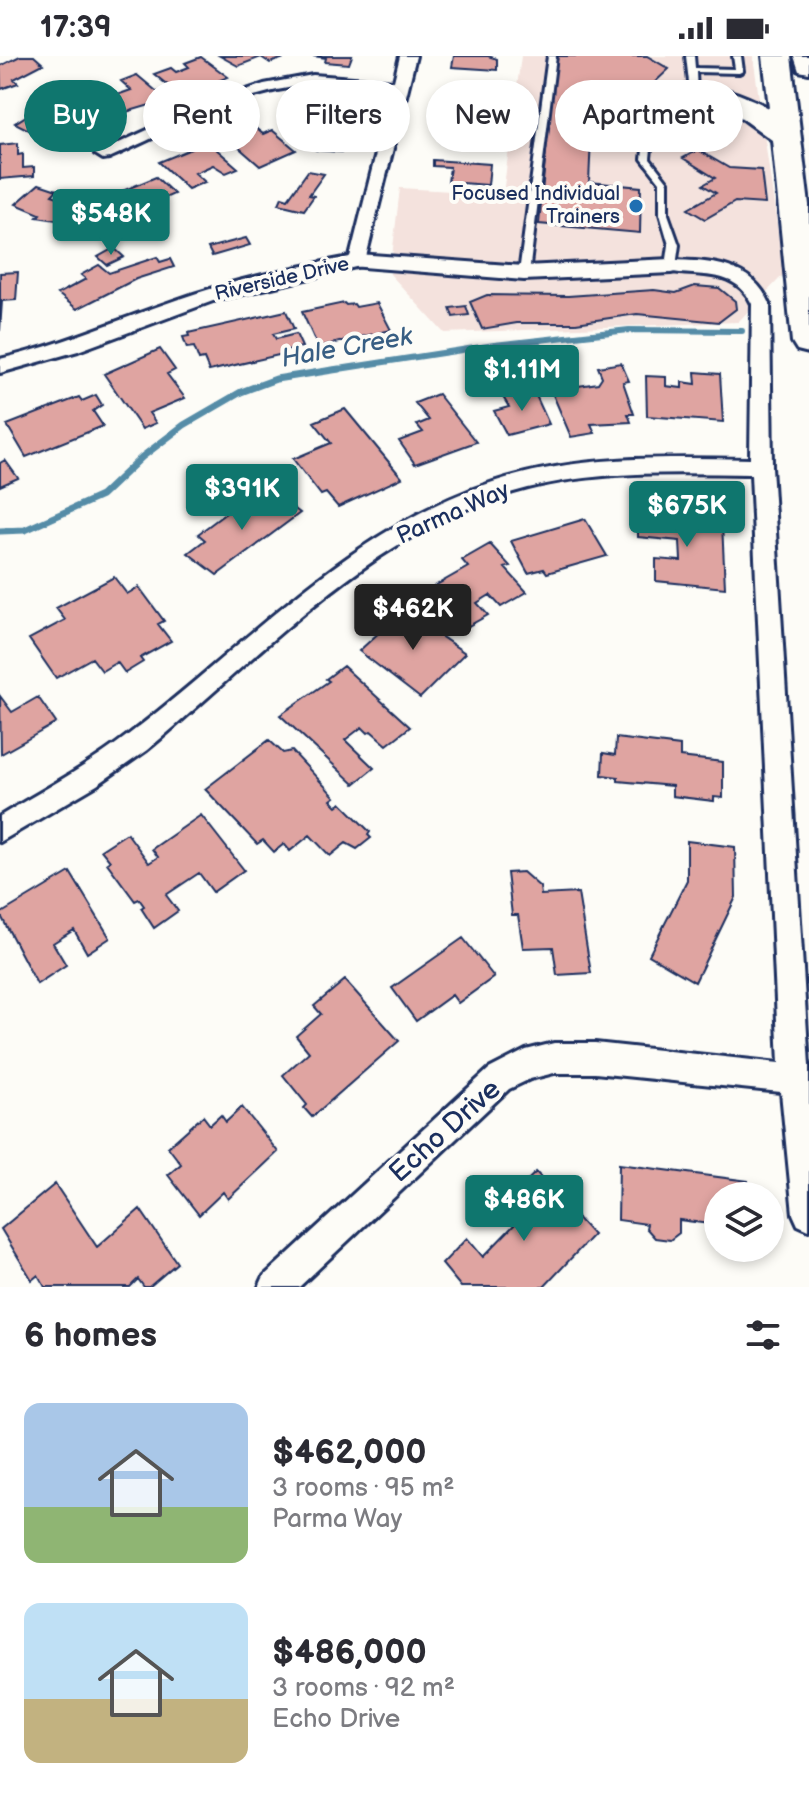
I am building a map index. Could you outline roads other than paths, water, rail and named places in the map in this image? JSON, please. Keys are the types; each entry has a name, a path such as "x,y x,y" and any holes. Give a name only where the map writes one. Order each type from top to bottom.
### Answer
{"highway":[{"path":"808,56 809,65"},
{"path":"743,87 778,61"},
{"path":"778,61 809,342"},
{"path":"743,105 765,116 787,139"}],"street":[{"path":"402,80 408,56"},
{"path":"103,154 276,86"},
{"path":"358,261 384,152"},
{"name":"Riverside Drive","path":"0,366 43,358 186,303 270,277 358,261 524,273 671,266"},
{"path":"671,266 707,267 730,273 748,281 758,291 761,304 761,467 795,1079 809,1214"},
{"name":"Parma Way","path":"0,830 136,743 334,579 400,533 497,489 534,480 620,466 761,467"},
{"name":"Echo Drive","path":"275,1287 499,1079 526,1065 554,1058 595,1058 795,1079"}],"lane":[{"path":"524,273 552,56"},
{"path":"690,56 693,80"},
{"path":"698,80 739,71 737,56"},
{"path":"647,152 646,159 664,182 664,214 674,245 671,266"}],"waterway":[{"name":"Hale Creek","path":"326,371 494,345 629,330 742,331"},
{"name":"Hale Creek","path":"0,531 25,530 101,496 142,457 184,425 241,392 276,379 339,369"}],"place":[{"name":"Focused Individual Trainers","path":"636,206"}]}
